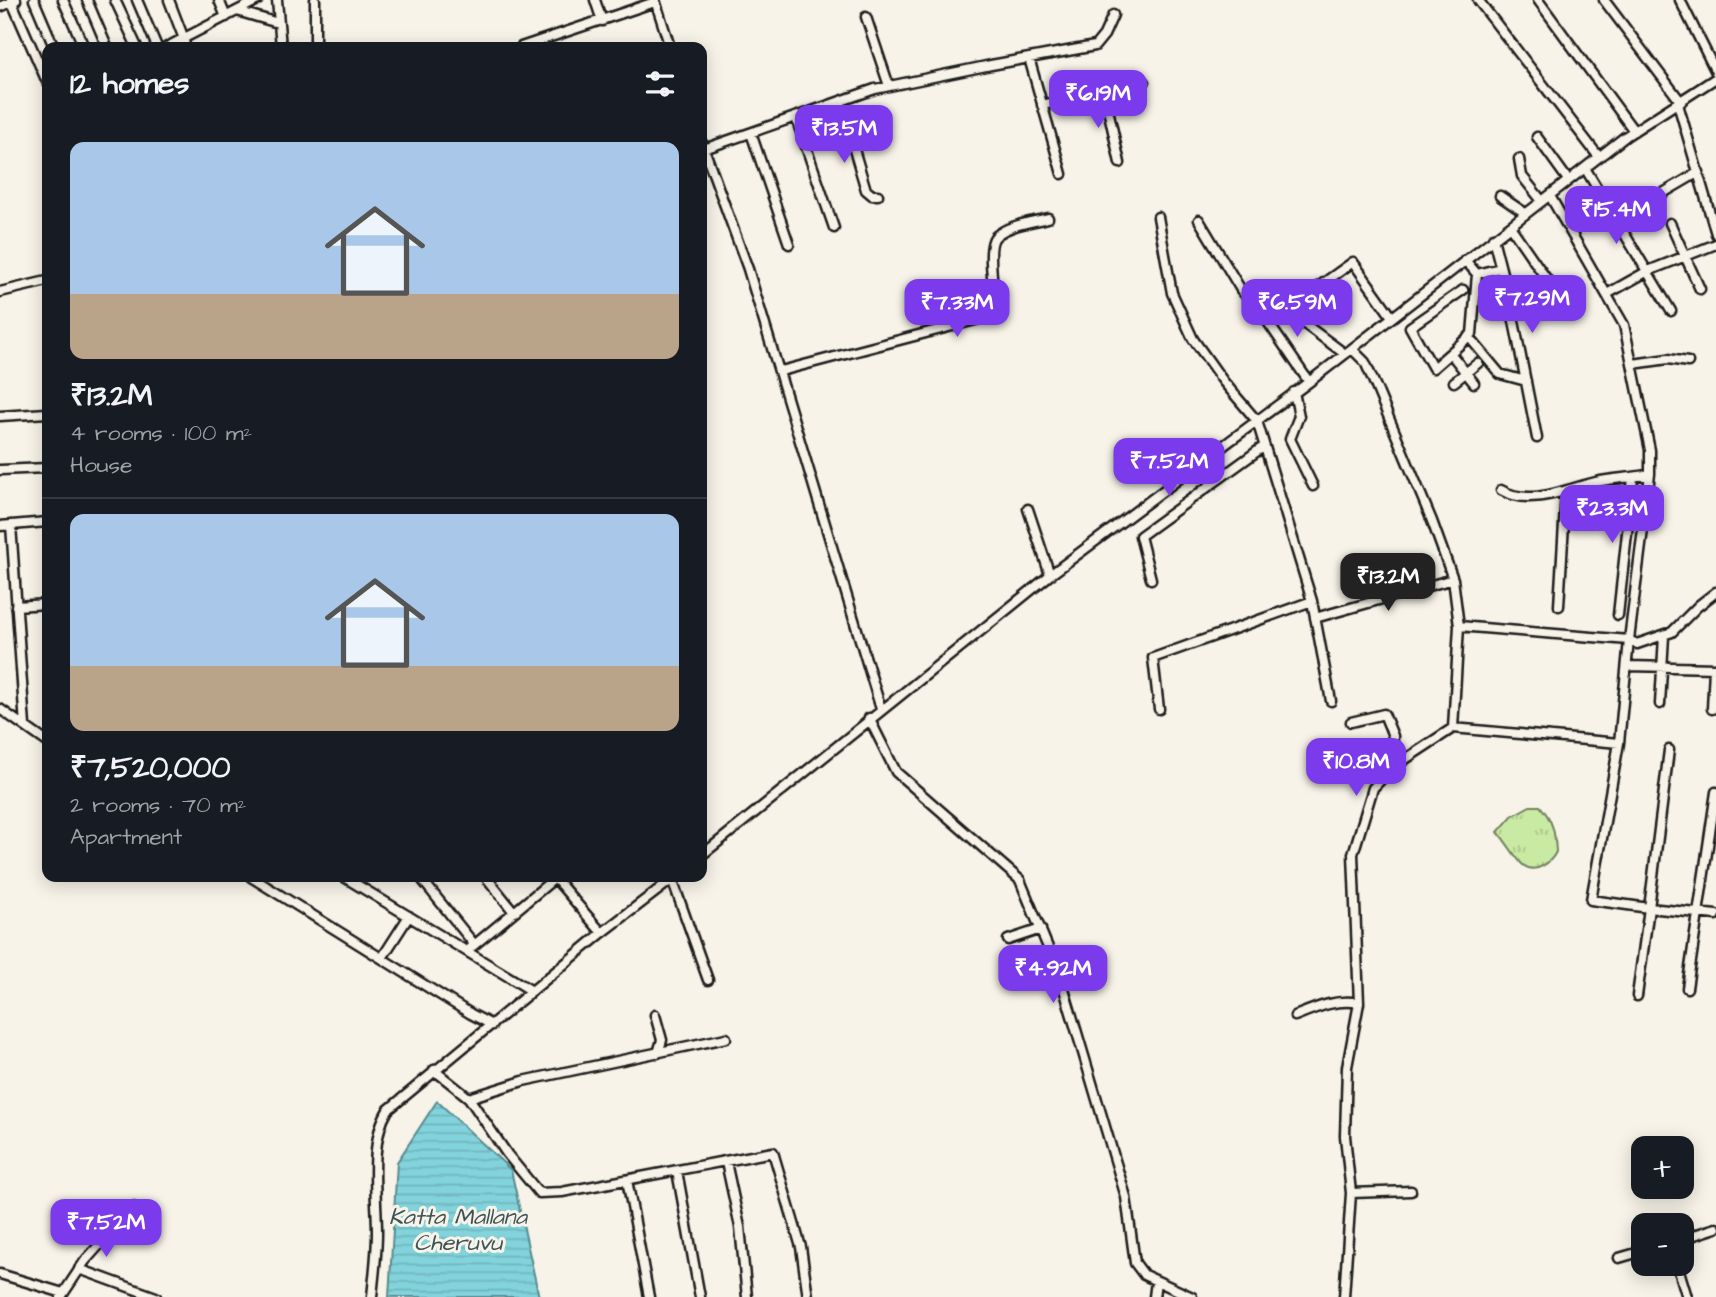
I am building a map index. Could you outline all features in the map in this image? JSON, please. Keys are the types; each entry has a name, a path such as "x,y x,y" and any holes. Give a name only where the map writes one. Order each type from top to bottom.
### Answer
{"street":[{"path":"34,0 52,42"},
{"path":"63,0 82,42"},
{"path":"87,0 105,42"},
{"path":"115,0 134,42"},
{"path":"137,0 155,42"},
{"path":"169,0 185,42"},
{"path":"219,0 226,17"},
{"path":"187,42 258,0"},
{"path":"277,0 280,42"},
{"path":"315,0 315,42"},
{"path":"595,0 602,21"},
{"path":"1478,0 1599,158"},
{"path":"1538,0 1634,131"},
{"path":"1604,0 1679,103 1716,234"},
{"path":"1680,0 1716,72"},
{"path":"0,8 13,1 42,70"},
{"path":"537,42 655,1 668,42"},
{"path":"237,11 278,23"},
{"path":"707,145 751,133 889,86 1095,46 1104,36 1113,15"},
{"path":"866,17 889,86"},
{"path":"1029,58 1062,174"},
{"path":"707,851 869,718 1051,575 1309,382 1568,180 1634,131 1716,78"},
{"path":"1042,106 1144,82"},
{"path":"1104,91 1120,163"},
{"path":"840,102 866,190 872,195 878,195"},
{"path":"796,118 834,228"},
{"path":"751,133 789,244"},
{"path":"1537,137 1568,180"},
{"path":"707,157 748,269 781,371 881,709"},
{"path":"1519,159 1522,176 1546,198 1625,325 1650,450 1650,474 1619,743 1591,900 1716,915"},
{"path":"1585,168 1671,311"},
{"path":"1617,220 1699,172"},
{"path":"1500,196 1525,214"},
{"path":"1158,217 1172,293 1194,339 1223,381 1257,421 1312,601 1331,701"},
{"path":"781,371 987,317 996,312 989,247 994,237 1007,230 1048,218"},
{"path":"1199,220 1241,290 1261,312 1309,382"},
{"path":"1670,223 1700,289"},
{"path":"1510,226 1552,287"},
{"path":"1493,238 1513,317 1536,438"},
{"path":"1607,294 1648,271 1716,244"},
{"path":"1463,290 1410,327 1433,368 1472,334 1477,274 1465,260"},
{"path":"1392,317 1353,262 1295,306 1302,321 1365,362 1432,521 1453,579 1458,626 1453,729"},
{"path":"1477,274 1500,268"},
{"path":"0,292 42,282"},
{"path":"1469,337 1500,374 1526,381"},
{"path":"1451,354 1474,383"},
{"path":"1633,365 1668,359 1688,362"},
{"path":"1454,382 1478,363"},
{"path":"1294,392 1299,416 1290,439 1313,486"},
{"path":"0,416 42,414"},
{"path":"1151,579 1140,536 1263,447"},
{"path":"0,470 42,468"},
{"path":"1501,490 1513,497 1552,495 1598,482 1650,474"},
{"path":"1618,615 1633,478"},
{"path":"1559,606 1566,491"},
{"path":"1028,509 1051,575"},
{"path":"0,526 42,522"},
{"path":"10,525 25,726"},
{"path":"1315,618 1453,579"},
{"path":"1458,626 1629,640 1637,644 1672,632 1716,592"},
{"path":"1159,709 1153,658 1312,601"},
{"path":"16,606 42,604"},
{"path":"1660,704 1664,636"},
{"path":"1628,666 1715,668 1712,709"},
{"path":"0,709 42,738"},
{"path":"1351,722 1384,714 1393,736 1392,768"},
{"path":"869,718 896,772 1020,880 1061,979 1126,1197 1135,1263 1144,1275 1192,1297"},
{"path":"1344,1297 1351,1193 1345,1136 1347,1067 1359,1003 1353,854 1373,788 1392,768 1453,729 1619,743"},
{"path":"1637,996 1669,750"},
{"path":"1687,988 1716,792"},
{"path":"264,882 492,1025"},
{"path":"352,882 532,991"},
{"path":"424,882 474,944"},
{"path":"490,882 514,912"},
{"path":"467,951 548,882"},
{"path":"558,882 602,933"},
{"path":"372,1297 377,1236 376,1172 381,1121 388,1110 433,1070 669,882"},
{"path":"675,882 708,980"},
{"path":"382,958 409,916"},
{"path":"1008,940 1041,929"},
{"path":"1294,1016 1346,1000 1359,1003"},
{"path":"655,1015 662,1040 659,1053"},
{"path":"469,1098 523,1081 726,1038"},
{"path":"433,1070 469,1098 507,1154 539,1193 562,1192 773,1152 801,1247 808,1297"},
{"path":"726,1162 740,1227 747,1297"},
{"path":"677,1171 700,1297"},
{"path":"627,1180 649,1297"},
{"path":"1351,1193 1410,1191"},
{"path":"0,1274 62,1295 79,1269 133,1207"},
{"path":"1694,1235 1716,1228"},
{"path":"1619,1258 1631,1254"},
{"path":"79,1269 156,1297"},
{"path":"1681,1276 1687,1297"},
{"path":"1154,1297 1156,1281"}],"green space":[{"path":"1530,806 1540,806 1548,816 1554,833 1556,852 1547,863 1533,869 1521,863 1498,832 1512,816"}],"water":[{"name":"Katta Mallana Cheruvu","path":"437,1101 511,1170 539,1297 389,1297 397,1162"}]}
